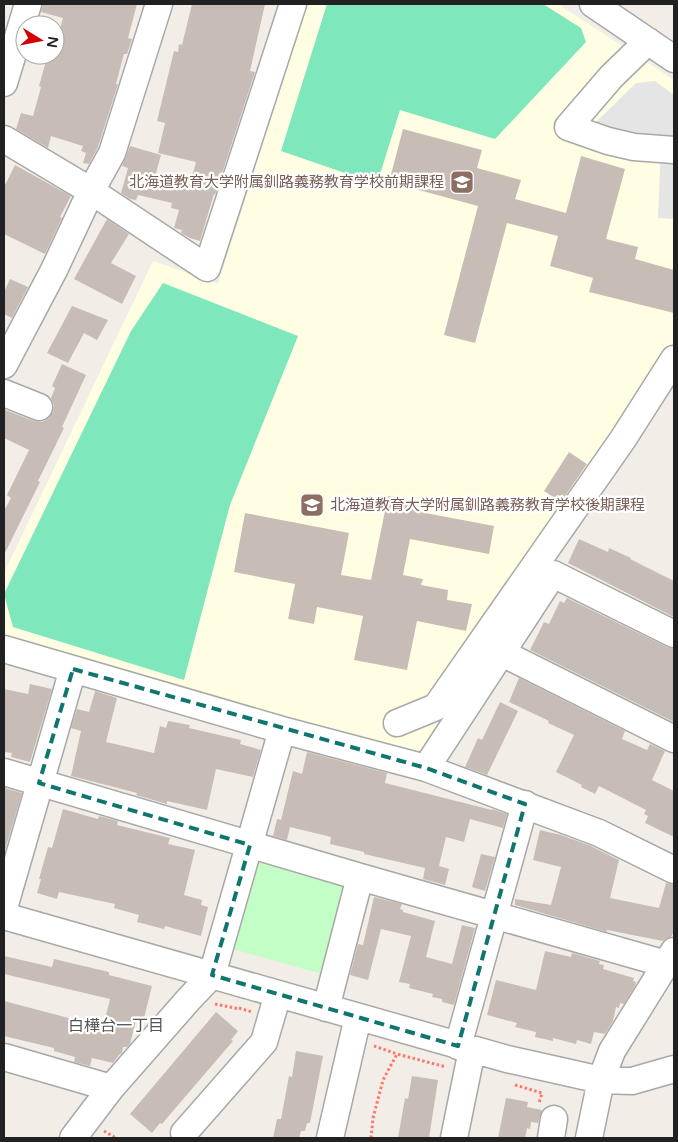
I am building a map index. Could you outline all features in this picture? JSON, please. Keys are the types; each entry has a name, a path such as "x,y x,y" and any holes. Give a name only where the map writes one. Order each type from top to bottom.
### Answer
{"street":[{"path":"4,83 28,4"},
{"path":"4,365 10,337 54,270 91,191 112,154 159,4"},
{"path":"4,138 91,191 207,268 293,4"},
{"path":"592,4 625,12 648,41 674,59"},
{"path":"648,41 611,76 568,127 608,141 634,147 674,150"},
{"path":"397,723 436,707 623,439 674,359"},
{"path":"4,393 39,407"},
{"path":"426,768 553,574 674,634"},
{"path":"4,649 282,730 426,768 599,833 674,870"},
{"path":"502,653 674,739"},
{"path":"4,908 73,669"},
{"path":"73,1138 111,1088 212,975 282,730"},
{"path":"4,772 496,915 670,957 612,1051 601,1080 589,1138"},
{"path":"454,1138 465,1048 496,915 525,804"},
{"path":"326,1008 360,877"},
{"path":"4,916 465,1048 601,1080 632,1081 674,1068"},
{"path":"184,1133 264,1042 278,994"},
{"path":"330,1138 358,1017"},
{"path":"4,1058 111,1088"}],"highlighted area":[{"path":"73,669 426,768 525,804 458,1046 212,975 250,845 39,783"}],"shaded area":[{"path":"308,4 558,4 674,80 674,373 419,756 4,637 4,573 153,261 218,284"},
{"path":"655,81 674,95 674,219 658,218 661,142 603,133 595,123 636,83"}],"green space":[{"path":"327,4 543,4 581,28 586,42 495,139 400,110 377,184 281,151"},
{"path":"163,283 298,336 230,505 184,680 13,627 4,594 131,331"},
{"path":"258,858 348,883 322,974 233,949"}],"building":[{"path":"43,4 137,4 128,38 132,39 127,54 124,54 116,84 118,84 98,147 89,164 83,163 86,153 81,151 83,146 51,136 48,148 16,129 21,113 33,116 45,65 65,65 65,15 52,15 41,12"},
{"path":"192,4 265,4 250,71 255,72 200,241 181,233 182,230 174,228 179,210 171,208 172,203 138,195 136,200 130,199 121,193 128,168 122,166 130,146 161,155 154,180 189,189 196,162 158,153 165,123 157,121 174,51 178,52 179,44 182,45"},
{"path":"403,129 482,150 477,168 521,180 515,199 566,213 581,156 625,169 606,239 638,247 635,259 674,270 674,313 589,292 593,278 550,266 558,236 507,223 475,343 444,335 478,206 389,182"},
{"path":"15,165 71,196 45,254 4,234 4,187"},
{"path":"107,219 129,234 111,263 136,276 122,304 74,279"},
{"path":"10,279 28,287 12,318 4,314 4,292"},
{"path":"72,306 108,320 97,340 84,333 68,363 47,353"},
{"path":"62,364 86,375 62,427 64,428 38,481 40,482 4,555 4,511 11,498 7,495 29,450 4,438 4,412 5,410 34,421 42,422 49,418 53,412 54,405 51,398 55,388 52,386"},
{"path":"569,452 587,464 561,502 544,491"},
{"path":"388,496 417,501 415,511 494,526 489,554 410,539 403,575 423,579 421,585 448,590 447,600 472,604 466,631 417,621 407,670 354,660 363,616 317,607 314,624 288,619 295,584 234,572 245,513 349,533 341,575 371,580"},
{"path":"579,539 608,552 609,548 674,581 674,617 568,563"},
{"path":"567,598 674,649 674,722 530,650 544,622 549,624 560,601 564,603"},
{"path":"519,678 625,731 622,739 647,750 650,744 665,751 652,780 674,791 674,837 645,823 648,816 644,814 646,810 599,786 595,794 556,772 574,735 509,702"},
{"path":"30,684 52,689 30,762 11,757 12,753 4,752 4,689 28,694"},
{"path":"95,691 117,698 106,742 154,753 160,726 166,728 168,721 190,725 189,728 241,740 240,744 261,750 253,777 216,769 207,810 167,801 167,804 136,795 137,793 71,776 81,731 71,728 77,709 89,712"},
{"path":"500,702 518,711 487,775 465,767 478,738 482,740"},
{"path":"307,752 387,773 385,783 507,814 503,828 470,819 464,842 446,837 439,866 449,869 445,885 423,879 425,868 330,844 331,837 290,827 287,840 273,836 277,819 281,820 293,771 302,774"},
{"path":"4,788 22,793 5,850 4,850"},
{"path":"63,809 98,819 99,816 118,821 117,825 170,838 168,844 195,850 184,895 202,900 201,905 208,907 201,936 165,926 164,929 137,922 139,915 114,908 115,904 59,892 57,899 37,893 48,847 52,848"},
{"path":"540,830 561,835 591,846 619,860 610,898 659,908 666,883 674,885 674,931 671,937 663,941 607,930 607,932 515,905 515,899 551,905 561,867 533,860"},
{"path":"481,854 495,857 485,891 472,887"},
{"path":"374,897 402,904 400,909 403,912 435,921 426,957 452,964 462,925 475,928 454,1005 442,1002 442,999 432,997 433,994 409,988 410,984 399,982 411,936 381,929 368,980 350,975 358,944 363,945"},
{"path":"545,951 571,957 572,953 600,961 599,964 604,965 603,969 634,978 633,981 636,982 624,1004 620,1003 619,1008 616,1007 613,1021 605,1034 594,1032 591,1044 577,1040 576,1044 553,1038 553,1041 535,1037 536,1032 515,1027 517,1023 487,1015 496,980 536,990"},
{"path":"4,956 52,967 54,959 109,972 109,975 152,986 144,1018 137,1016 130,1044 127,1047 123,1047 122,1053 113,1063 92,1058 90,1066 74,1062 75,1057 54,1051 54,1048 4,1036 4,1001 103,1027 110,999 4,974"},
{"path":"216,1012 238,1031 231,1040 233,1041 162,1124 160,1123 152,1133 130,1114"},
{"path":"296,1051 323,1056 310,1123 307,1123 305,1131 301,1131 299,1138 273,1138 277,1119 281,1119 289,1076 292,1077"},
{"path":"412,1076 438,1080 429,1138 398,1138 405,1098 408,1099"},
{"path":"506,1098 528,1102 527,1107 542,1110 538,1123 531,1122 530,1129 527,1128 525,1138 498,1138"}],"place":[{"name":"北海道教育大学附属釧路義務教育学校前期課程","path":"462,182"},
{"name":"北海道教育大学附属釧路義務教育学校後期課程","path":"312,505"}],"district":[{"name":"白樺台一丁目","path":"116,1026"}]}
